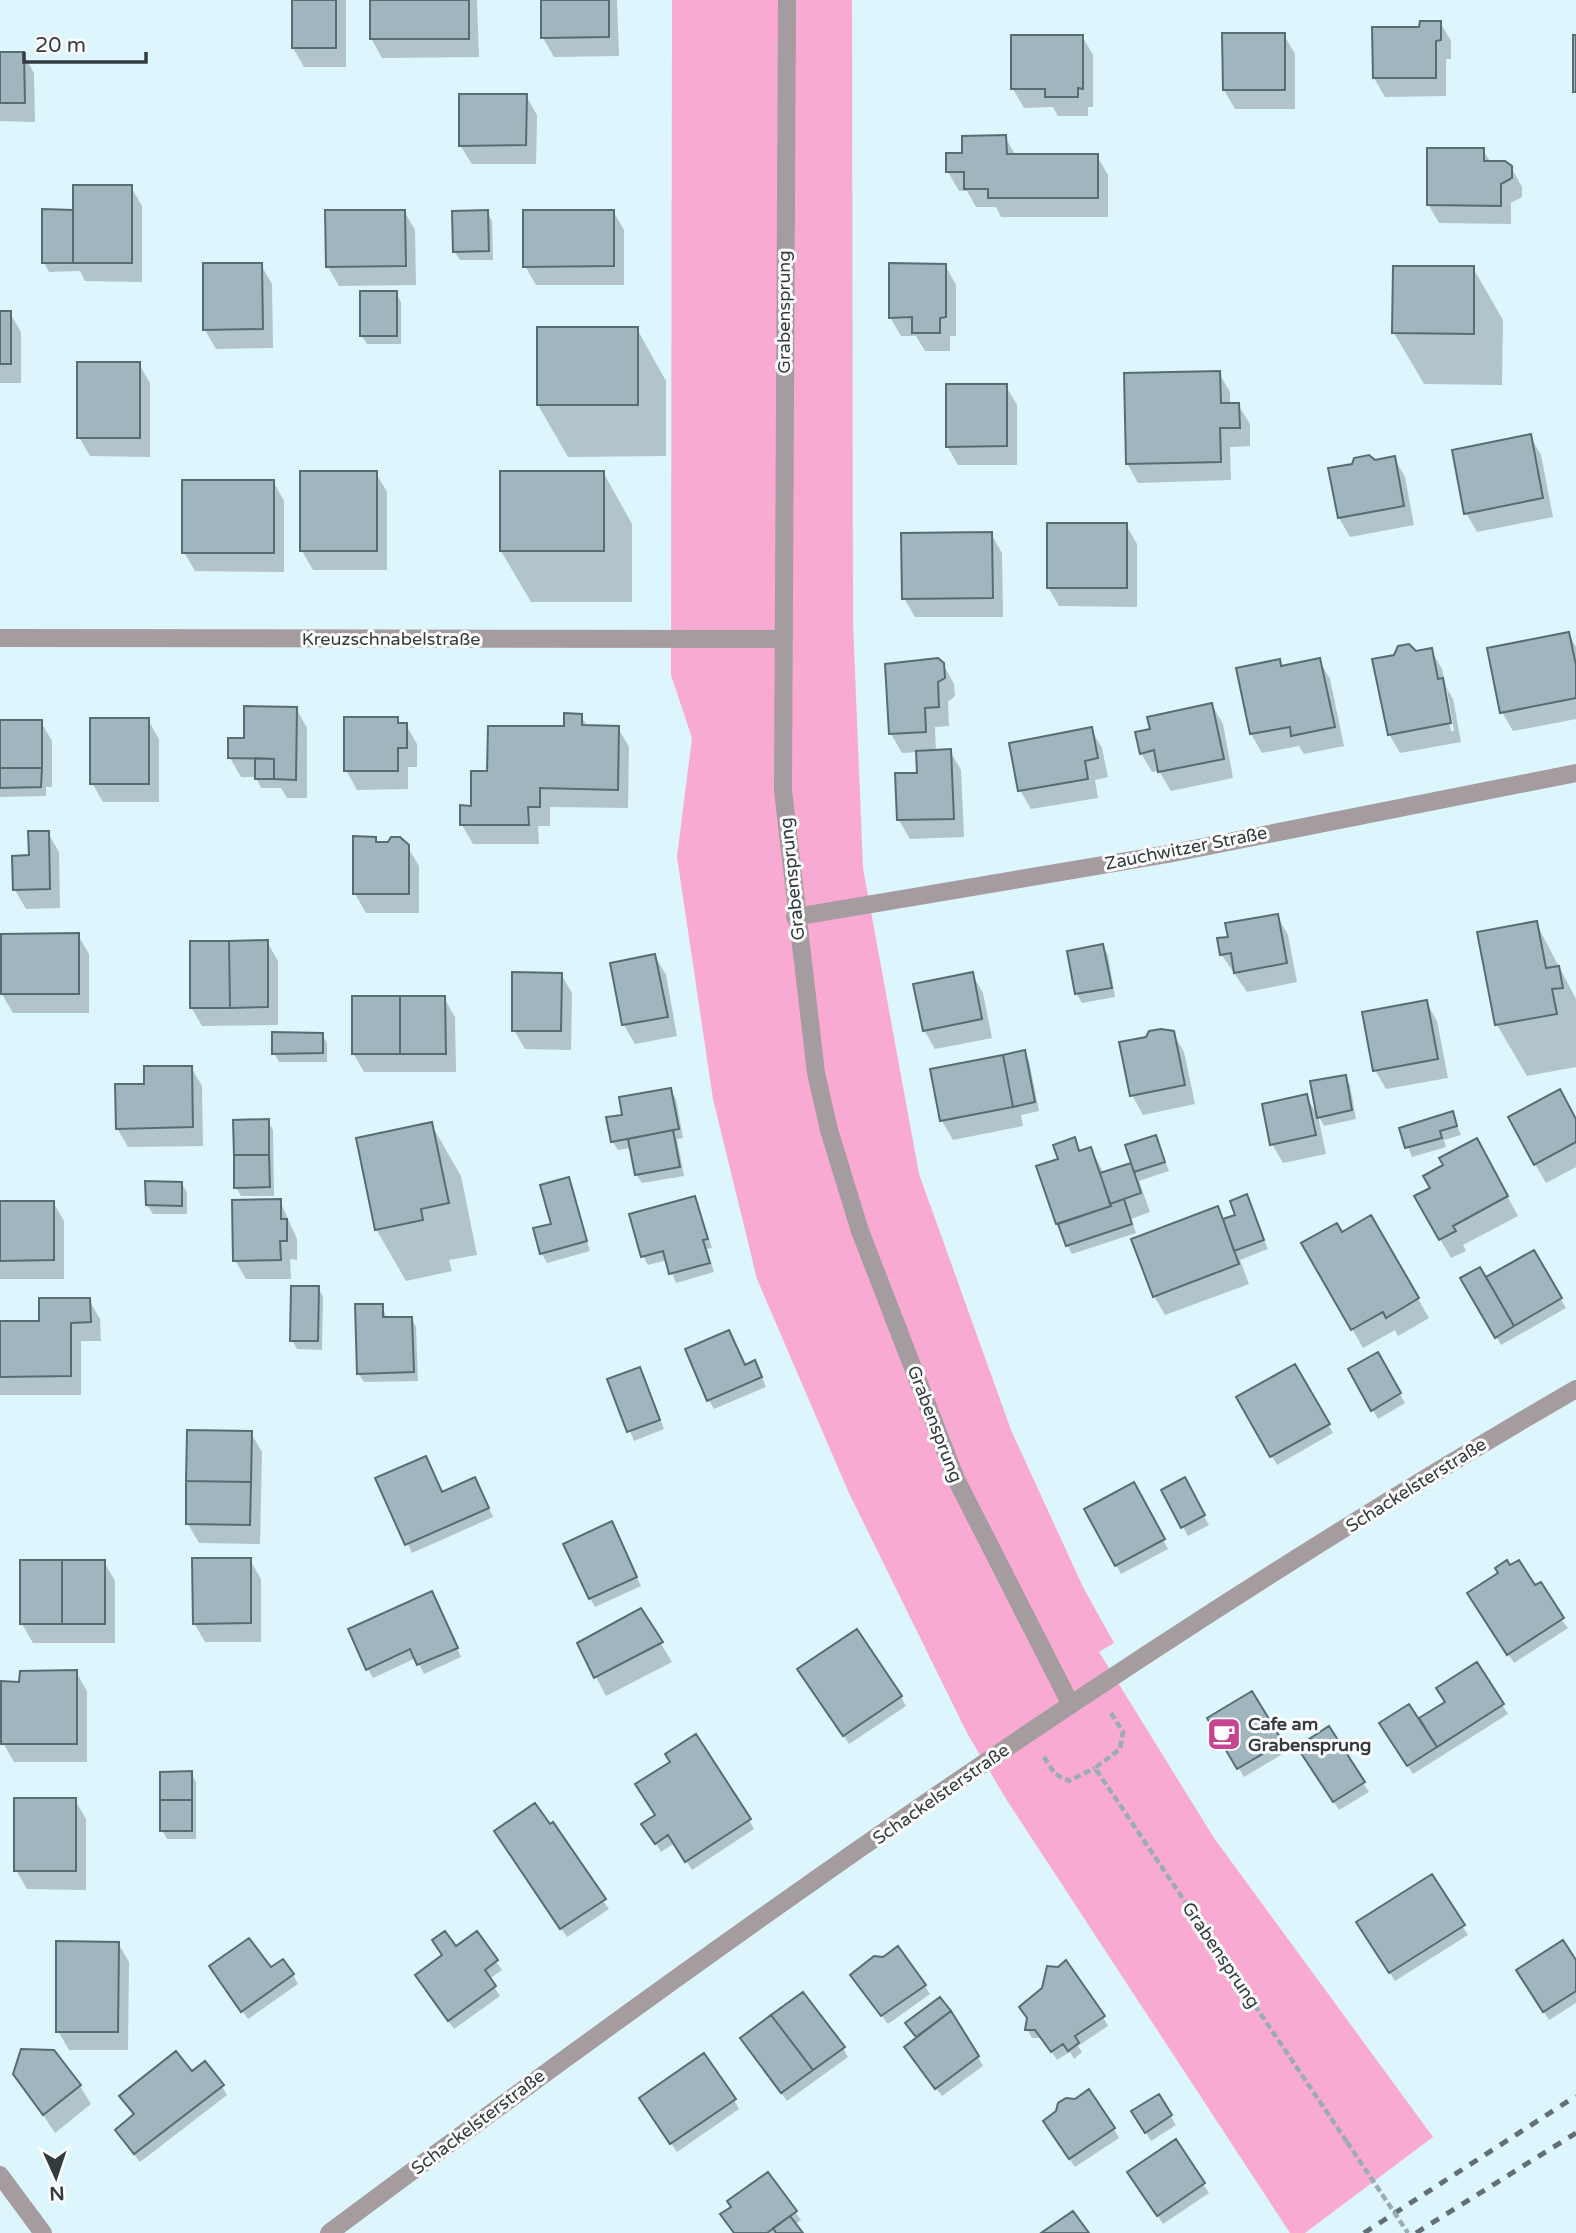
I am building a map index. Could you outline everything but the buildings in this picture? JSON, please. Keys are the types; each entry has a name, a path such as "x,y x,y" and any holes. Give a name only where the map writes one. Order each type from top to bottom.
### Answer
{"street":[{"name":"Grabensprung","path":"787,0 783,790 795,917 816,1073 829,1130 860,1231 956,1479 1071,1705"},
{"name":"Kreuzschnabelstraße","path":"0,638 782,639"},
{"name":"Zauchwitzer Straße","path":"795,917 1168,853 1576,773"},
{"name":"Schackelsterstraße","path":"329,2233 570,2053 1071,1705 1460,1456 1576,1389"},
{"path":"0,2175 43,2233"}],"path":[{"path":"1042,1754 1055,1774 1069,1781 1095,1768 1120,1749 1123,1732 1111,1712"},
{"name":"Grabensprung","path":"1095,1768 1408,2233"}],"shaded area":[{"path":"672,0 852,0 853,623 863,868 919,1174 1011,1430 1083,1587 1114,1643 1099,1652 1214,1838 1433,2137 1305,2233 1290,2233 1006,1799 967,1733 848,1491 757,1279 713,1099 677,857 692,738 671,675"}],"railway":[{"path":"1364,2233 1576,2096"},
{"path":"1416,2233 1576,2133"}],"place":[{"name":"Cafe am Grabensprung","path":"1224,1734"}]}
